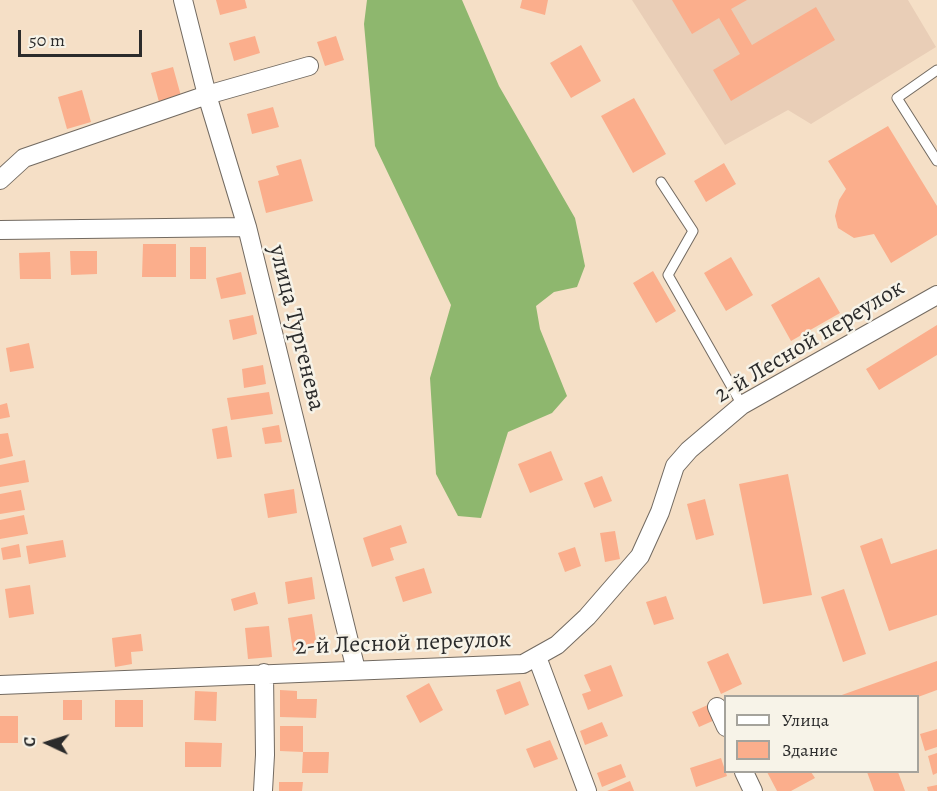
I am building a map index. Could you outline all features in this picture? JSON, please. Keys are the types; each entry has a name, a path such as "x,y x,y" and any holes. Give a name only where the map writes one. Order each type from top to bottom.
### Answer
{"street":[{"name":"улица Тургенева","path":"183,0 207,95 247,227 356,670"},
{"path":"0,180 24,158 207,95 309,66"},
{"path":"0,230 247,227"},
{"name":"2-й Лесной переулок","path":"0,685 523,664 565,638 640,556 660,512 675,466 689,450 742,405 937,295"},
{"path":"537,657 587,791"},
{"path":"263,791 266,755 264,673"},
{"path":"717,707 724,723"},
{"path":"745,773 753,791"}],"lane":[{"path":"937,70 897,98 937,161"},
{"path":"661,182 693,231 668,275 742,405"}],"shaded area":[{"path":"632,0 908,0 936,47 811,124 788,110 725,145"}],"green space":[{"path":"367,0 462,0 499,86 575,218 585,266 577,287 554,292 536,306 540,329 567,396 552,413 508,432 481,518 458,516 436,474 430,378 451,305 375,146 364,24"}],"building":[{"path":"216,0 245,0 247,8 220,15"},
{"path":"522,0 548,0 545,15 520,8"},
{"path":"672,0 747,0 731,9 752,45 816,7 835,40 731,101 713,70 740,54 719,18 692,34"},
{"path":"255,36 260,53 234,61 229,43"},
{"path":"336,36 344,60 325,66 317,42"},
{"path":"581,45 601,81 571,98 550,63"},
{"path":"173,67 181,96 159,102 151,73"},
{"path":"82,90 91,122 67,129 58,97"},
{"path":"634,98 666,154 633,173 601,116"},
{"path":"273,107 279,127 252,134 247,114"},
{"path":"888,126 937,206 937,235 891,263 874,234 854,238 838,228 835,216 839,200 846,189 828,161"},
{"path":"301,159 313,201 266,213 258,181 279,175 276,166"},
{"path":"724,163 736,184 706,202 694,181"},
{"path":"143,244 176,244 176,277 142,277"},
{"path":"190,247 206,247 206,279 190,279"},
{"path":"70,251 97,251 97,274 71,275"},
{"path":"50,252 51,279 20,279 19,253"},
{"path":"731,257 753,295 726,311 704,273"},
{"path":"653,271 676,311 656,323 633,283"},
{"path":"241,272 246,294 221,299 216,278"},
{"path":"819,277 840,313 791,341 771,305"},
{"path":"253,315 257,334 233,340 229,320"},
{"path":"937,325 937,355 879,390 866,369"},
{"path":"29,343 34,368 10,372 6,348"},
{"path":"263,365 266,384 244,388 242,369"},
{"path":"269,392 273,414 231,420 227,398"},
{"path":"7,403 10,417 0,419 0,405"},
{"path":"279,425 282,442 265,444 262,428"},
{"path":"227,426 232,457 217,459 212,429"},
{"path":"8,433 13,456 0,459 0,434"},
{"path":"551,451 563,480 530,493 518,464"},
{"path":"25,460 29,482 0,487 0,465"},
{"path":"788,474 812,595 763,604 739,484"},
{"path":"602,476 612,501 594,508 584,483"},
{"path":"294,489 297,513 268,518 264,494"},
{"path":"21,490 25,510 0,514 0,494"},
{"path":"705,499 714,535 696,540 687,504"},
{"path":"24,515 28,534 0,539 0,520"},
{"path":"401,525 407,543 390,548 394,560 372,567 363,538"},
{"path":"615,531 620,559 605,562 600,533"},
{"path":"882,538 891,564 937,549 937,615 889,631 860,546"},
{"path":"63,540 66,557 29,564 26,546"},
{"path":"19,544 21,557 3,560 1,548"},
{"path":"575,547 581,566 565,572 558,553"},
{"path":"424,568 432,593 403,602 395,577"},
{"path":"312,577 315,599 288,604 285,582"},
{"path":"30,585 34,614 9,618 5,589"},
{"path":"844,589 866,654 843,662 821,597"},
{"path":"255,592 258,604 234,611 231,599"},
{"path":"666,596 674,619 654,625 646,602"},
{"path":"312,614 317,647 293,651 288,618"},
{"path":"269,626 272,657 248,659 245,628"},
{"path":"141,634 143,651 131,652 132,664 115,667 112,638"},
{"path":"728,653 742,684 721,694 707,662"},
{"path":"937,661 937,690 919,697 842,695"},
{"path":"611,665 623,696 588,710 582,694 591,691 584,675"},
{"path":"520,681 529,705 505,715 496,690"},
{"path":"429,683 443,710 420,723 406,696"},
{"path":"280,690 297,691 297,699 317,699 316,718 280,717"},
{"path":"195,691 217,692 216,721 194,720"},
{"path":"63,700 82,700 82,720 63,720"},
{"path":"115,700 143,700 143,727 115,727"},
{"path":"710,704 717,719 699,727 692,712"},
{"path":"0,716 18,716 18,743 0,743"},
{"path":"602,722 608,736 585,745 580,731"},
{"path":"280,726 303,726 303,752 280,751"},
{"path":"937,729 937,747 925,751 920,734"},
{"path":"550,740 558,759 534,768 526,749"},
{"path":"185,742 222,743 221,767 185,767"},
{"path":"303,752 329,752 328,773 302,773"},
{"path":"937,753 937,773 933,775 928,756"},
{"path":"721,758 724,773 727,776 696,787 690,768"},
{"path":"621,764 626,777 602,787 597,773"},
{"path":"768,773 812,773 815,778 791,791 777,791"},
{"path":"867,773 898,773 905,791 874,791"},
{"path":"630,781 634,791 607,791"},
{"path":"279,782 303,782 302,791 279,791"},
{"path":"937,785 937,791 928,791 927,787"}]}
